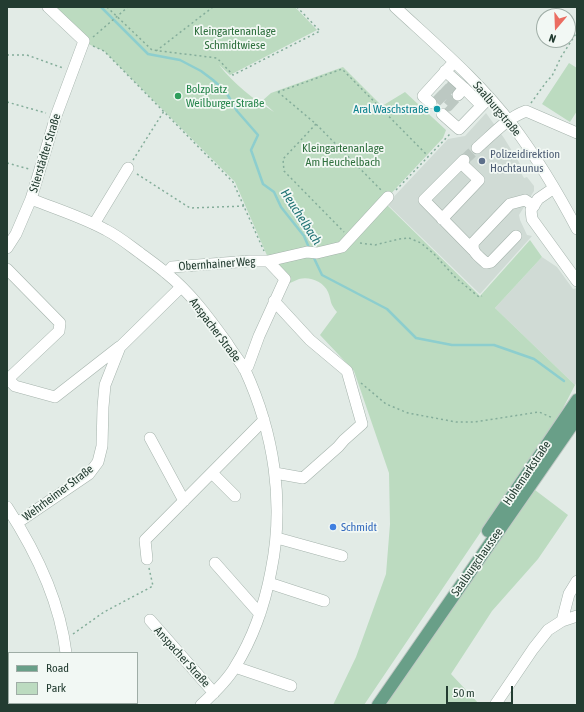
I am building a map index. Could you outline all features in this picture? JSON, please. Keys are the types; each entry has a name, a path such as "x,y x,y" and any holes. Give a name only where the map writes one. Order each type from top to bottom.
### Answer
{"main road":[{"name":"Hohemarkstraße","path":"429,630 456,580 577,400"},
{"name":"Saalburgchaussee","path":"378,705 577,418"}],"street":[{"path":"48,7 85,42"},
{"name":"Saalburgstraße","path":"395,7 454,62 508,120 526,144 554,188 577,229"},
{"name":"Stierstädter Straße","path":"7,248 16,234 31,200 56,116 72,71 85,42"},
{"path":"454,62 439,86 460,91 481,105"},
{"path":"442,114 458,129 489,98"},
{"path":"478,148 508,120 515,115 526,111 577,133"},
{"path":"442,219 479,180 463,161 424,200 442,219 486,263 491,262 516,236"},
{"path":"94,224 128,168"},
{"path":"554,188 538,200 531,210 532,219 577,281"},
{"path":"268,261 342,247 388,197"},
{"name":"Anspacher Straße","path":"31,200 106,230 126,242 167,273 209,318 244,369 264,420 275,473 277,501 277,538 269,583 260,614 235,667 214,693 201,705"},
{"path":"473,250 472,247 474,242 510,204 525,200 534,206"},
{"path":"570,216 577,235"},
{"name":"Obernhainer Weg","path":"167,273 172,267 268,261 285,279 259,336 248,366 244,369"},
{"path":"7,269 60,323 59,331 8,380"},
{"name":"Wehrheimer Straße","path":"8,380 15,386 55,397 120,347 181,287"},
{"path":"274,301 310,340 348,371 362,424 303,478 275,473"},
{"name":"Wehrheimer Straße","path":"17,523 89,474 98,462 102,446 102,407 105,385 120,347"},
{"path":"147,559 145,540 213,474 264,420"},
{"path":"150,438 184,501"},
{"path":"213,474 234,496"},
{"path":"7,507 17,523 48,585 65,640 66,652"},
{"path":"277,538 342,556"},
{"path":"215,563 260,614"},
{"path":"562,621 569,594 577,581"},
{"path":"269,583 324,601"},
{"path":"495,705 533,649 548,630 562,621 577,616"},
{"name":"Anspacher Straße","path":"150,620 214,693"},
{"path":"235,667 291,686"}],"path":[{"path":"107,7 115,17 152,50 217,58 233,75 320,31 297,7"},
{"path":"128,7 85,42 104,51 233,182 245,206 268,261"},
{"path":"156,51 213,7"},
{"path":"531,103 552,76 561,57 577,32"},
{"path":"7,55 27,55 72,71"},
{"path":"428,156 342,69 278,92 316,124 388,197 428,156 449,134 455,134"},
{"path":"7,102 56,116"},
{"path":"164,112 128,168 190,208 245,206"},
{"path":"316,124 283,159 284,171 349,239 375,245 410,238 421,243 434,254 467,288 479,297 482,296"},
{"path":"501,171 516,154"},
{"path":"7,163 39,172"},
{"path":"348,371 386,404 408,413 456,422 474,422 538,412 553,418"},
{"path":"65,640 104,612 153,586 147,559"}],"shaded area":[{"path":"486,113 520,164 523,171 521,173 524,178 527,177 534,186 534,191 519,215 527,235 532,236 480,294 387,204 448,139 465,136"},
{"path":"542,257 557,267 573,289 577,288 577,382 575,385 495,308"}],"green space":[{"path":"48,7 295,7 317,30 230,75 219,65 231,79 251,96 274,112 262,101 271,93 343,67 382,106 405,92 446,130 443,138 386,199 385,203 480,296 530,240 542,257 495,308 575,385 559,416 364,705 333,705 356,657 386,574 390,524 389,473 354,371 320,335 337,312 332,304 328,292 323,285 308,278 299,279 290,283 269,260 235,182 104,51 86,43"},
{"path":"569,63 577,68 577,111 570,122 542,104"},
{"path":"535,490 568,515 538,559 492,611 451,674 480,705 384,705"}],"waterway":[{"name":"Heuchelbach","path":"101,7 148,54 180,60 201,71 226,92 237,111 258,135 251,150 263,184 274,192 281,207 304,236 310,250"},
{"name":"Heuchelbach","path":"313,256 322,275 387,309 416,338 452,345 494,345 534,359 564,381"}],"tunnel":[{"path":"448,82 457,90"},
{"path":"442,88 454,99"},
{"path":"436,94 448,106 458,95"},
{"path":"464,160 477,148"}],"place":[{"name":"Bolzplatz Weilburger Straße","path":"178,96"},
{"name":"Aral Waschstraße","path":"437,109"},
{"name":"Polizeidirektion Hochtaunus","path":"482,161"},
{"name":"Schmidt","path":"333,527"}],"park label":[{"name":"Kleingartenanlage Schmidtwiese","path":"235,38"},
{"name":"Kleingartenanlage Am Heuchelbach","path":"343,155"}]}
